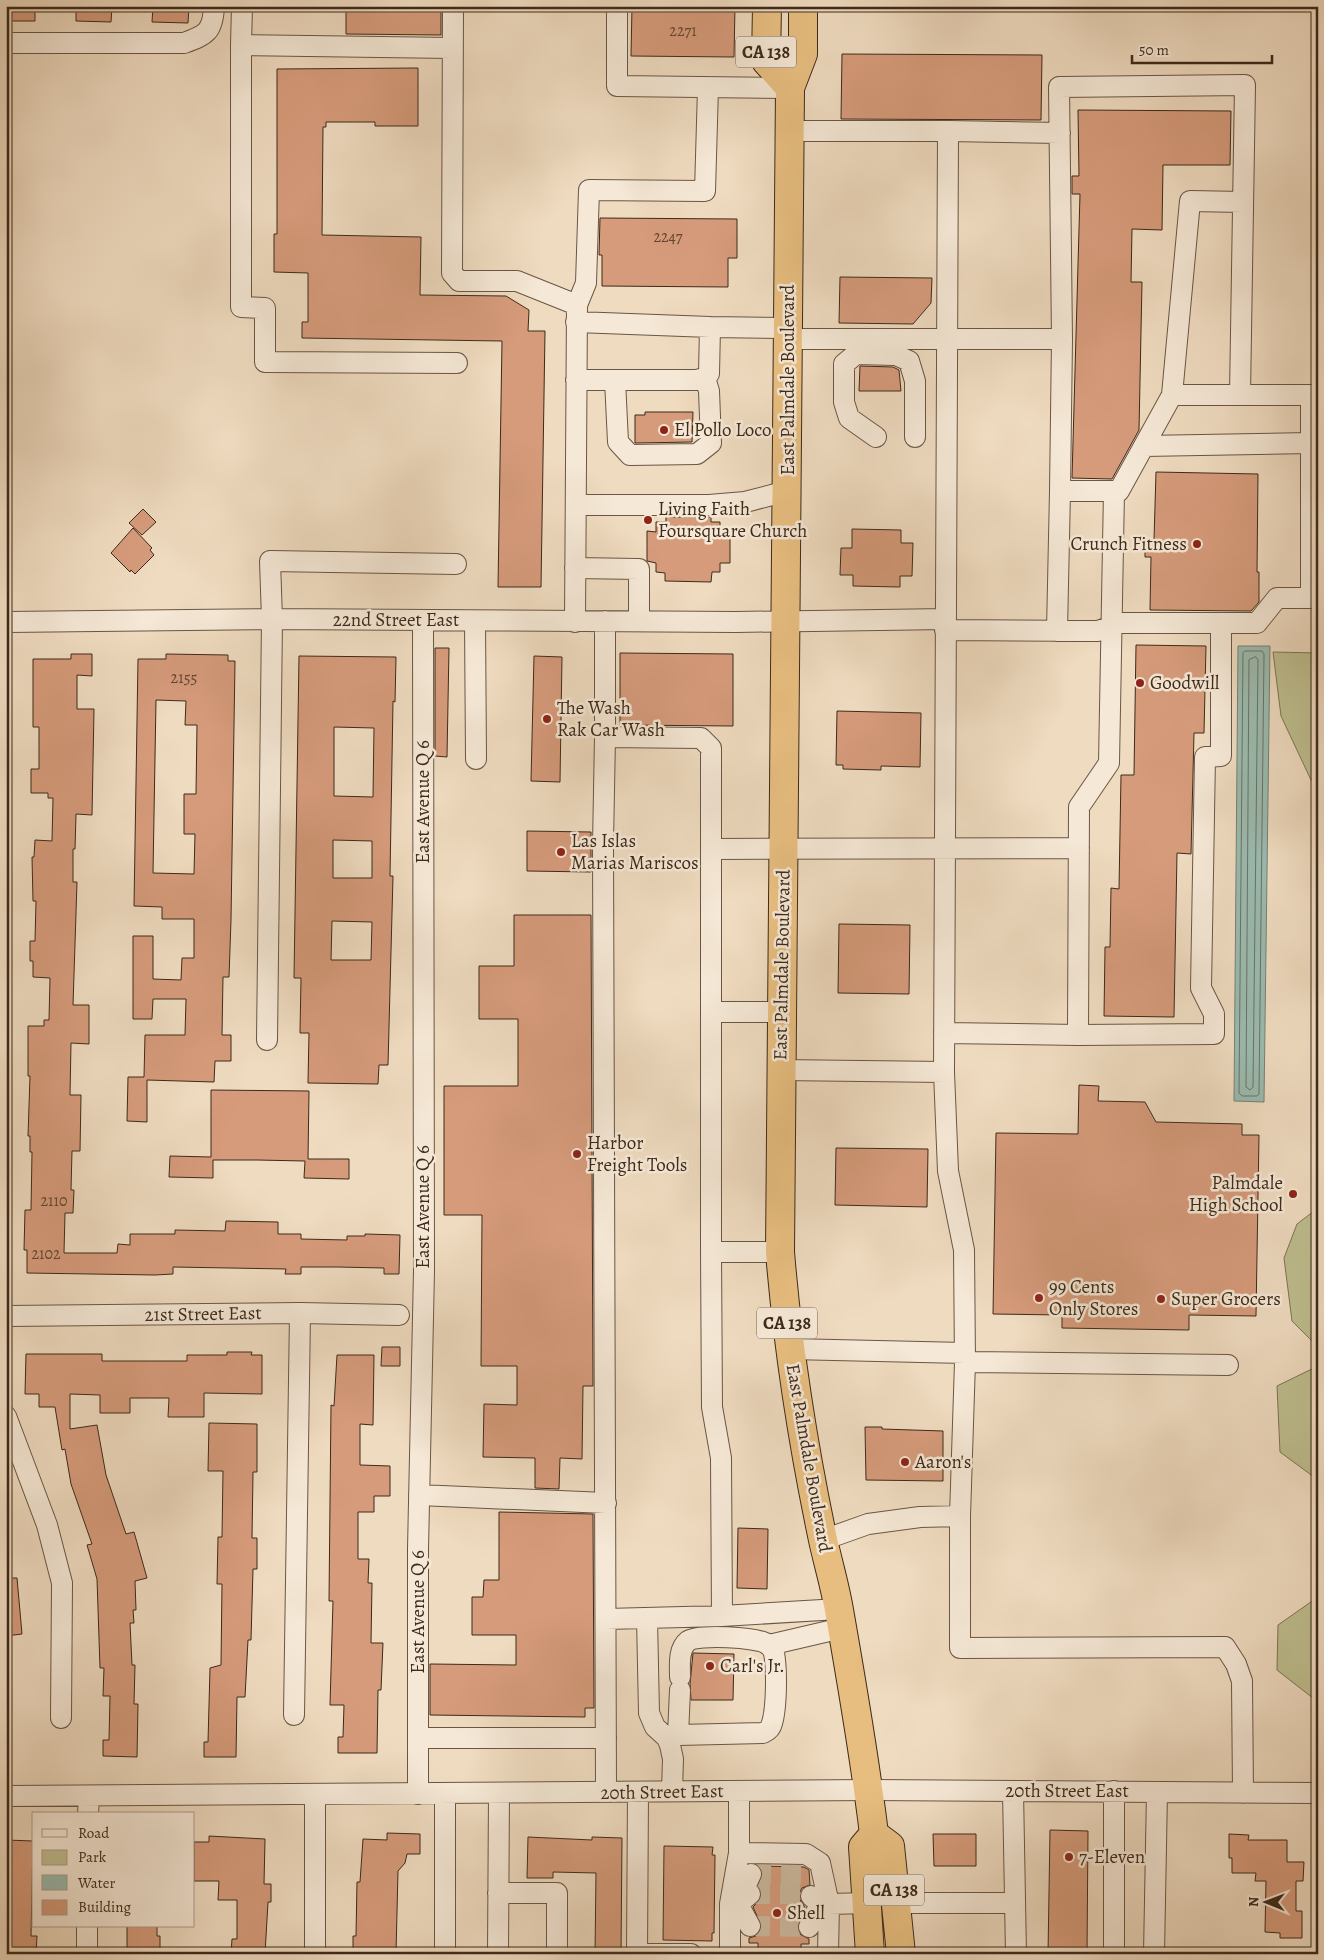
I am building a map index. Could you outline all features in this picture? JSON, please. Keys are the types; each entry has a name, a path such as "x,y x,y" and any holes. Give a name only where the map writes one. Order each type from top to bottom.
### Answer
{"highway":[{"name":"CA 138","path":"767,6 766,61 790,88"},
{"name":"East Palmdale Boulevard","path":"803,6 803,54 790,88 780,1070 780,1252 790,1349 823,1540 840,1618 870,1790 874,1834"},
{"name":"CA 138","path":"870,1954 863,1847 874,1834 890,1846 901,1954"}],"street":[{"path":"6,43 184,42 204,36 209,30 214,6"},
{"path":"242,6 241,307 265,308 265,362 457,363"},
{"path":"453,6 452,273 460,281 516,281 576,314 788,334 947,340 1062,338"},
{"path":"618,6 617,86 790,88"},
{"path":"241,44 452,48"},
{"path":"1057,631 1062,338 1059,87 1245,85 1240,395"},
{"path":"575,622 576,314 586,283 589,190 704,191 708,88"},
{"path":"790,131 1060,133"},
{"path":"948,131 944,1072 948,1171 964,1250 965,1357 960,1516 960,1648 1225,1647 1236,1664 1242,1681 1243,1793"},
{"path":"1060,491 1119,491 1172,395 1190,202 1243,202"},
{"path":"576,380 696,380 705,378 709,374 710,326"},
{"path":"876,437 849,418 844,402 844,364 856,354 896,355 909,361 915,381 915,437"},
{"path":"615,380 618,442 630,456 697,454 711,443 709,391 705,378"},
{"path":"1144,446 1311,444 1310,395 1172,395"},
{"name":"22nd Street East","path":"6,622 272,619 575,622 605,620 786,620 945,624 1057,631 1098,631 1119,623 1257,623 1277,598 1311,598 1311,444"},
{"path":"576,505 709,505 745,502 787,491"},
{"path":"1078,1035 1079,807 1109,763 1110,626 1114,491"},
{"path":"267,1040 272,619 270,561 456,564"},
{"path":"575,568 639,568 639,621"},
{"path":"475,620 476,759"},
{"path":"605,620 606,1792"},
{"name":"East Avenue Q 6","path":"418,1794 419,1495 424,1271 423,621"},
{"path":"944,1033 1078,1035 1214,1034 1214,1014 1201,988 1205,757 1221,756 1221,623"},
{"path":"605,737 701,738 711,748 712,1406 721,1458 722,1616"},
{"path":"712,849 1079,848"},
{"path":"712,1012 782,1012"},
{"path":"780,1070 944,1072"},
{"path":"711,1252 780,1252"},
{"path":"294,1714 300,1313"},
{"name":"21st Street East","path":"6,1316 300,1313 399,1315"},
{"path":"790,1349 965,1357 1228,1365"},
{"path":"6,1416 48,1525 62,1584 60,1718"},
{"path":"419,1495 606,1503"},
{"path":"823,1540 868,1524 920,1517 960,1516"},
{"path":"606,1619 722,1616 840,1618"},
{"path":"647,1618 649,1712 655,1727 672,1736 763,1733 768,1731 772,1725 775,1705 774,1653 769,1645 757,1639 695,1638 684,1646 680,1657 680,1684 672,1736 672,1792"},
{"path":"769,1645 840,1618"},
{"path":"418,1738 606,1738"},
{"name":"20th Street East","path":"6,1796 89,1805 315,1795 498,1793 870,1790 1318,1793"},
{"path":"739,1791 739,1853 742,1894 750,1926"},
{"path":"1013,1791 1016,1954"},
{"path":"638,1792 637,1954 692,1954"},
{"path":"1114,1792 1114,1954"},
{"path":"1154,1954 1156,1792"},
{"path":"498,1793 498,1954"},
{"path":"445,1794 445,1954"},
{"path":"315,1795 315,1954"},
{"path":"739,1853 806,1854 820,1863 817,1894 809,1927"},
{"path":"498,1893 557,1893 557,1954"},
{"path":"730,1954 742,1894"},
{"path":"817,1894 868,1903"},
{"path":"817,1894 828,1954"},
{"path":"896,1903 1015,1903"},
{"path":"87,1928 87,1954"}],"green space":[{"path":"1273,652 1318,653 1318,786 1311,780 1281,716"},
{"path":"1318,1208 1318,1347 1292,1321 1284,1258 1297,1224"},
{"path":"1318,1366 1318,1480 1280,1452 1277,1386"},
{"path":"1318,1597 1318,1702 1277,1670 1278,1625"}],"water":[{"path":"1238,646 1270,646 1264,1102 1234,1101"}],"building":[{"path":"6,6 35,6 35,21 6,21"},
{"path":"76,6 112,6 111,22 76,21"},
{"path":"153,6 189,6 188,23 152,22"},
{"path":"346,6 441,6 441,35 346,34"},
{"path":"632,6 735,6 734,57 631,56"},
{"path":"842,54 1042,55 1041,120 841,119"},
{"path":"418,68 418,126 375,126 375,122 326,122 326,127 323,127 322,235 421,237 420,295 506,296 529,310 528,331 545,331 541,587 498,587 502,341 302,338 302,322 308,322 308,273 274,272 274,234 277,234 277,69"},
{"path":"1078,110 1231,111 1230,165 1163,165 1162,230 1132,229 1131,282 1142,282 1139,430 1112,479 1072,478 1080,194 1072,194 1072,176 1079,176"},
{"path":"600,218 737,219 737,258 728,258 728,287 602,286 602,255 599,255"},
{"path":"840,277 932,278 931,303 913,324 839,323"},
{"path":"860,366 893,367 899,370 901,391 859,391"},
{"name":"El Pollo Loco","path":"645,412 693,412 692,442 635,443 635,415 645,415"},
{"name":"Crunch Fitness","path":"1156,472 1258,474 1257,572 1259,572 1259,602 1251,611 1150,610 1151,557 1145,557 1145,540 1154,540"},
{"path":"143,509 156,522 142,535 129,523"},
{"path":"666,517 711,517 711,522 720,522 720,532 730,532 730,563 720,563 720,572 712,572 711,582 665,581 665,573 656,572 656,563 647,561 647,531 656,532 656,522 666,522"},
{"path":"133,528 152,548 150,550 154,555 135,574 131,570 130,572 111,553"},
{"path":"852,529 901,530 901,543 913,543 912,576 900,576 900,587 853,586 853,575 840,575 841,548 852,548"},
{"path":"1136,645 1206,646 1204,733 1194,733 1191,854 1177,853 1174,1017 1104,1016 1105,947 1110,947 1111,888 1119,889 1121,775 1134,775"},
{"path":"435,648 449,648 447,757 435,756"},
{"path":"620,653 733,654 733,726 620,725"},
{"path":"71,654 92,654 92,676 77,675 77,709 94,709 92,815 76,814 75,849 73,849 73,882 77,882 73,1005 89,1005 89,1044 71,1043 70,1095 81,1095 80,1151 72,1151 71,1190 74,1190 73,1213 65,1213 64,1253 117,1253 118,1244 130,1245 130,1234 175,1234 175,1230 225,1231 226,1221 278,1222 278,1234 301,1234 301,1239 347,1240 347,1236 365,1236 365,1234 400,1235 399,1274 384,1274 384,1268 338,1267 301,1267 301,1274 285,1274 286,1269 173,1267 173,1274 155,1275 27,1273 27,1250 24,1250 25,1210 31,1210 32,1152 30,1152 30,1136 28,1136 30,1076 28,1076 28,1026 44,1026 44,1020 49,1020 50,978 33,977 33,961 30,961 30,941 35,941 36,901 33,901 32,857 34,857 35,840 52,841 53,798 48,798 48,793 31,793 31,769 39,769 39,727 33,727 33,659 71,659"},
{"path":"166,654 228,655 228,661 235,661 231,920 229,977 223,977 222,1035 231,1035 231,1061 215,1061 214,1082 147,1080 147,1122 127,1121 128,1077 144,1077 145,1035 185,1035 186,999 153,999 152,1019 133,1019 133,936 153,936 153,979 181,980 182,958 194,958 194,919 162,919 162,907 134,906 138,659 166,659","holes":["156,700 186,701 185,725 197,725 196,794 184,794 184,834 195,834 194,874 153,873"]},
{"path":"299,656 396,657 395,702 393,701 390,876 393,876 388,1065 379,1065 378,1084 308,1083 309,1033 300,1033 301,978 294,978","holes":["334,727 374,728 373,797 334,796","333,840 372,841 372,878 333,878","332,921 372,922 371,960 331,960"]},
{"name":"The Wash Rak Car Wash","path":"534,656 562,657 560,782 531,781"},
{"path":"837,711 921,713 920,767 881,766 881,770 843,769 843,765 836,765"},
{"name":"Las Islas Marias Mariscos","path":"527,831 591,832 591,872 527,871"},
{"path":"514,915 591,915 593,1386 583,1386 582,1459 560,1458 559,1489 535,1488 535,1458 483,1457 484,1404 517,1405 517,1366 481,1366 482,1215 444,1215 444,1086 518,1086 518,1019 479,1019 479,966 514,966"},
{"path":"839,924 910,925 909,994 838,993"},
{"path":"1079,1085 1099,1086 1098,1101 1145,1102 1156,1122 1242,1124 1242,1135 1259,1135 1256,1316 1189,1315 1189,1330 1062,1328 1062,1315 993,1314 996,1133 1078,1134"},
{"path":"211,1090 309,1091 308,1159 349,1159 349,1179 304,1178 305,1161 257,1160 213,1160 213,1178 169,1177 170,1156 211,1157"},
{"path":"836,1148 928,1149 927,1207 835,1205"},
{"path":"382,1347 400,1347 400,1366 381,1366"},
{"path":"227,1352 252,1352 251,1355 262,1355 262,1394 204,1393 204,1417 168,1417 169,1398 130,1398 130,1413 100,1413 100,1395 70,1394 70,1429 97,1425 106,1475 126,1534 134,1532 147,1578 135,1581 136,1610 133,1610 134,1623 130,1623 132,1665 135,1665 134,1704 138,1704 137,1757 103,1756 103,1740 109,1740 110,1696 103,1696 104,1668 100,1668 97,1579 87,1545 92,1544 71,1484 65,1449 62,1450 55,1407 39,1407 39,1394 25,1394 26,1354 102,1354 102,1361 187,1361 187,1355 227,1355"},
{"path":"337,1355 374,1355 373,1425 360,1424 360,1465 390,1466 390,1496 374,1496 374,1512 358,1512 358,1559 369,1559 368,1583 372,1583 371,1643 383,1643 381,1690 378,1690 377,1753 338,1753 338,1737 343,1737 344,1705 330,1705 333,1601 329,1601 331,1405 334,1406"},
{"path":"209,1423 257,1424 257,1472 253,1472 252,1538 257,1538 257,1569 253,1569 251,1640 248,1640 245,1697 237,1697 236,1757 204,1757 204,1742 208,1742 210,1668 221,1665 222,1584 217,1584 218,1537 222,1537 223,1471 208,1471"},
{"name":"Aaron's","path":"865,1427 943,1431 943,1481 866,1480"},
{"path":"499,1512 593,1514 594,1708 585,1708 585,1717 430,1715 430,1664 516,1665 516,1635 472,1635 472,1597 483,1597 484,1580 499,1580"},
{"path":"738,1528 768,1529 767,1589 737,1588"},
{"path":"6,1578 17,1578 22,1634 6,1636"},
{"name":"Carl's Jr.","path":"693,1653 734,1654 733,1700 691,1700 690,1684"},
{"path":"1050,1830 1088,1831 1087,1954 1048,1954"},
{"path":"387,1833 420,1834 420,1854 407,1854 405,1863 398,1871 396,1954 353,1954 353,1936 356,1936 357,1882 360,1882 363,1839 387,1840"},
{"path":"933,1834 976,1834 976,1866 934,1866"},
{"path":"1229,1834 1249,1835 1248,1840 1287,1840 1287,1862 1304,1862 1303,1881 1296,1881 1296,1911 1302,1911 1302,1938 1280,1938 1280,1933 1265,1932 1266,1881 1255,1881 1256,1873 1232,1873 1232,1858 1229,1858"},
{"path":"209,1836 265,1839 264,1884 271,1884 271,1902 268,1902 265,1954 231,1954 232,1939 237,1939 237,1900 218,1900 219,1881 195,1881 195,1842 209,1842"},
{"path":"528,1837 592,1840 592,1837 622,1838 621,1954 595,1954 596,1873 553,1872 553,1878 527,1878"},
{"path":"6,1840 32,1841 31,1936 37,1936 36,1954 6,1954"},
{"path":"664,1846 713,1847 712,1855 715,1855 714,1933 712,1933 712,1941 663,1940"},
{"path":"760,1866 804,1867 809,1870 810,1885 802,1888 799,1894 800,1900 805,1907 797,1928 800,1934 809,1939 809,1944 801,1944 801,1954 758,1954 758,1943 749,1943 749,1938 756,1936 762,1927 753,1907 761,1898 759,1886 763,1873"},
{"path":"127,1928 157,1928 157,1936 160,1936 160,1954 127,1954"}],"tunnel":[{"path":"751,1874 810,1875"},
{"path":"750,1894 809,1894"},
{"path":"750,1926 809,1927"}],"place":[{"name":"El Pollo Loco","path":"664,430"},
{"name":"Living Faith Foursquare Church","path":"648,520"},
{"name":"Crunch Fitness","path":"1197,544"},
{"name":"Goodwill","path":"1140,683"},
{"name":"The Wash Rak Car Wash","path":"547,719"},
{"name":"Las Islas Marias Mariscos","path":"561,852"},
{"name":"Harbor Freight Tools","path":"577,1154"},
{"name":"Palmdale High School","path":"1293,1194"},
{"name":"99 Cents Only Stores","path":"1039,1298"},
{"name":"Super Grocers","path":"1161,1299"},
{"name":"Aaron's","path":"905,1462"},
{"name":"Carl's Jr.","path":"710,1666"},
{"name":"7-Eleven","path":"1069,1857"},
{"name":"Shell","path":"777,1913"}]}
